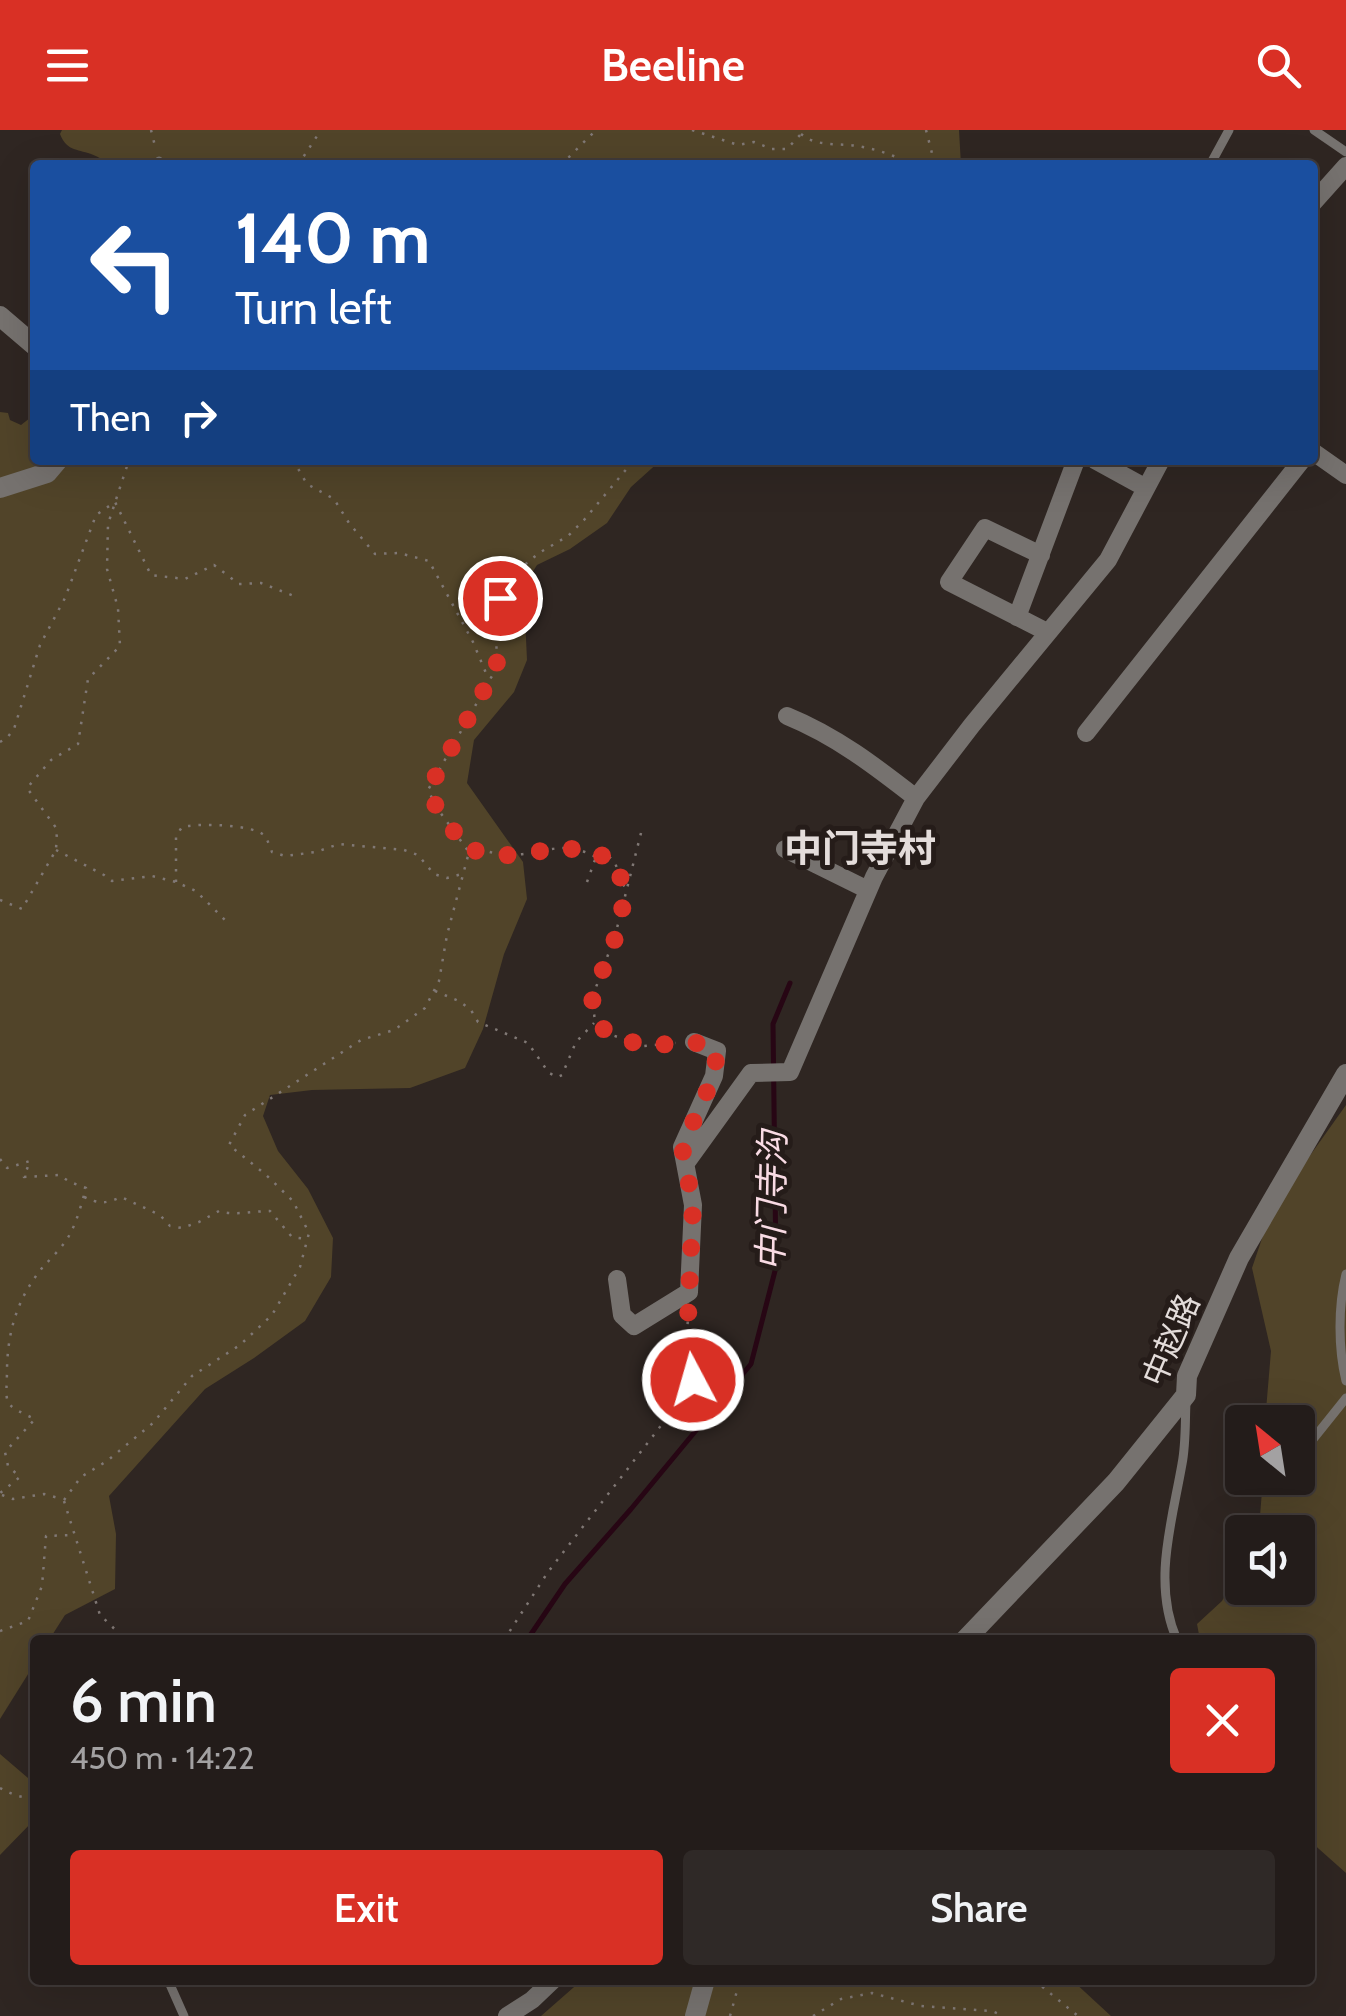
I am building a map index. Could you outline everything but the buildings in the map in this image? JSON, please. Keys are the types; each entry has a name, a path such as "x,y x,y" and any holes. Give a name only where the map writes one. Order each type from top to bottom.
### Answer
{"street":[{"path":"1318,197 1346,166"},
{"path":"0,316 30,342"},
{"path":"1318,454 1346,475"},
{"path":"0,488 48,473 54,465"},
{"path":"1017,616 1074,465"},
{"path":"1104,465 1146,488"},
{"path":"686,1164 751,1074 790,1072 868,890 916,798 1108,560 1158,465"},
{"path":"1086,733 1298,465"},
{"path":"1040,555 985,528 949,582 1048,632"},
{"path":"787,716 819,729 861,754 916,798"},
{"path":"785,848 868,890"},
{"path":"618,1278 622,1314 634,1326 689,1292 693,1205 682,1147 714,1076 717,1051 694,1042"},
{"name":"中赵路","path":"967,1635 1116,1482 1186,1396 1187,1376 1240,1258 1345,1077"},
{"path":"507,2016 548,1985"},
{"path":"696,2016 704,1985"}],"lane":[{"path":"1213,160 1228,130"},
{"path":"1314,130 1346,152"},
{"path":"1346,1274 1342,1292 1346,1381"},
{"path":"1176,1635 1164,1588 1168,1529 1183,1460 1186,1396"},
{"path":"1315,1437 1346,1398"},
{"path":"170,1985 184,2016"}],"path":[{"path":"150,130 159,160"},
{"path":"301,160 321,130"},
{"path":"566,160 596,130"},
{"path":"692,130 738,145 754,142 772,150 787,148 801,132 809,142 859,146 904,160"},
{"path":"926,130 934,160"},
{"path":"0,900 22,909 56,850 56,829 27,788 51,760 78,744 88,678 120,646 118,608 107,569 108,524 126,465"},
{"path":"296,465 307,484 334,499 348,523 375,554 399,553 428,561 489,679"},
{"path":"64,1500 80,1476 106,1461 153,1423 192,1376 240,1344 272,1315 300,1267 309,1234 293,1201 229,1145 245,1116 361,1040 394,1030 425,1008 439,980 469,852 428,790 497,667 500,598 511,576 568,536 630,465"},
{"path":"115,502 150,575 185,579 214,565 239,584 261,584 294,596"},
{"path":"0,742 14,729 40,645 65,598 96,515 115,502"},
{"path":"176,882 176,836 182,827 197,824 250,829 264,836 272,852 285,856 339,844 404,850 418,855 434,874 447,878 464,873"},
{"path":"641,833 616,936 592,998 596,1022 609,1034 644,1046 694,1042"},
{"path":"469,852 482,848 507,856 550,848 578,848 596,858"},
{"path":"56,850 112,881 152,876 176,882 196,891 230,925"},
{"path":"587,882 596,858 606,854 615,863 626,892"},
{"path":"434,990 460,1001 478,1022 528,1043 549,1073 558,1078 576,1042 596,1022"},
{"path":"0,1160 8,1168 30,1161 24,1177 59,1175 86,1188 70,1234 18,1302 7,1347 4,1398 10,1408 36,1419 4,1452 8,1466 20,1477 0,1494 13,1500 44,1494 64,1500"},
{"path":"84,1197 107,1204 121,1197 160,1214 170,1226 182,1228 219,1211 229,1215 270,1212 292,1237 308,1239"},
{"path":"507,1635 548,1572 690,1388 693,1380 687,1341 689,1292"},
{"path":"64,1500 100,1615 121,1635"},
{"path":"0,1632 28,1621 42,1586 46,1536 75,1535"},
{"path":"0,1788 30,1798"},
{"path":"730,2016 739,1985"},
{"path":"1040,1985 1078,2016"},
{"path":"813,2016 842,1999 872,1993 921,2006 992,2011 1004,2016"}],"shaded area":[{"path":"62,130 959,130 961,160 103,160 68,146 60,134"},
{"path":"0,412 8,413 10,420 21,425 30,418 30,465 655,465 631,487 607,523 570,549 537,565 520,592 527,660 514,692 474,740 467,783 523,862 527,899 504,954 483,1029 465,1068 410,1088 270,1095 263,1116 278,1151 308,1189 333,1238 331,1277 305,1321 205,1389 109,1496 116,1534 115,1589 65,1615 52,1635 30,1635 30,1671 0,1719"},
{"path":"1346,1105 1346,1873 1315,1845 1315,1635 1199,1635 1197,1624 1225,1595 1225,1605 1315,1605 1315,1515 1260,1515 1262,1495 1315,1495 1315,1405 1266,1405 1271,1351 1252,1268 1272,1209"},
{"path":"0,1754 30,1780 30,1824 0,1855"},
{"path":"576,1985 1077,1985 1111,2016 541,2016"}],"waterway":[{"name":"中门寺沟","path":"530,1635 565,1584 751,1364 776,1267 773,1024 790,983"}],"district":[{"name":"中门寺村","path":"860,849"}],"route":[{"path":"500,598 497,667 428,790 469,852 482,848 507,856 550,848 578,848 596,858 606,854 615,863 626,892 616,936 592,998 596,1022 609,1034 644,1046 694,1042 717,1051 714,1076 682,1147 693,1205 687,1341 693,1380"}]}
